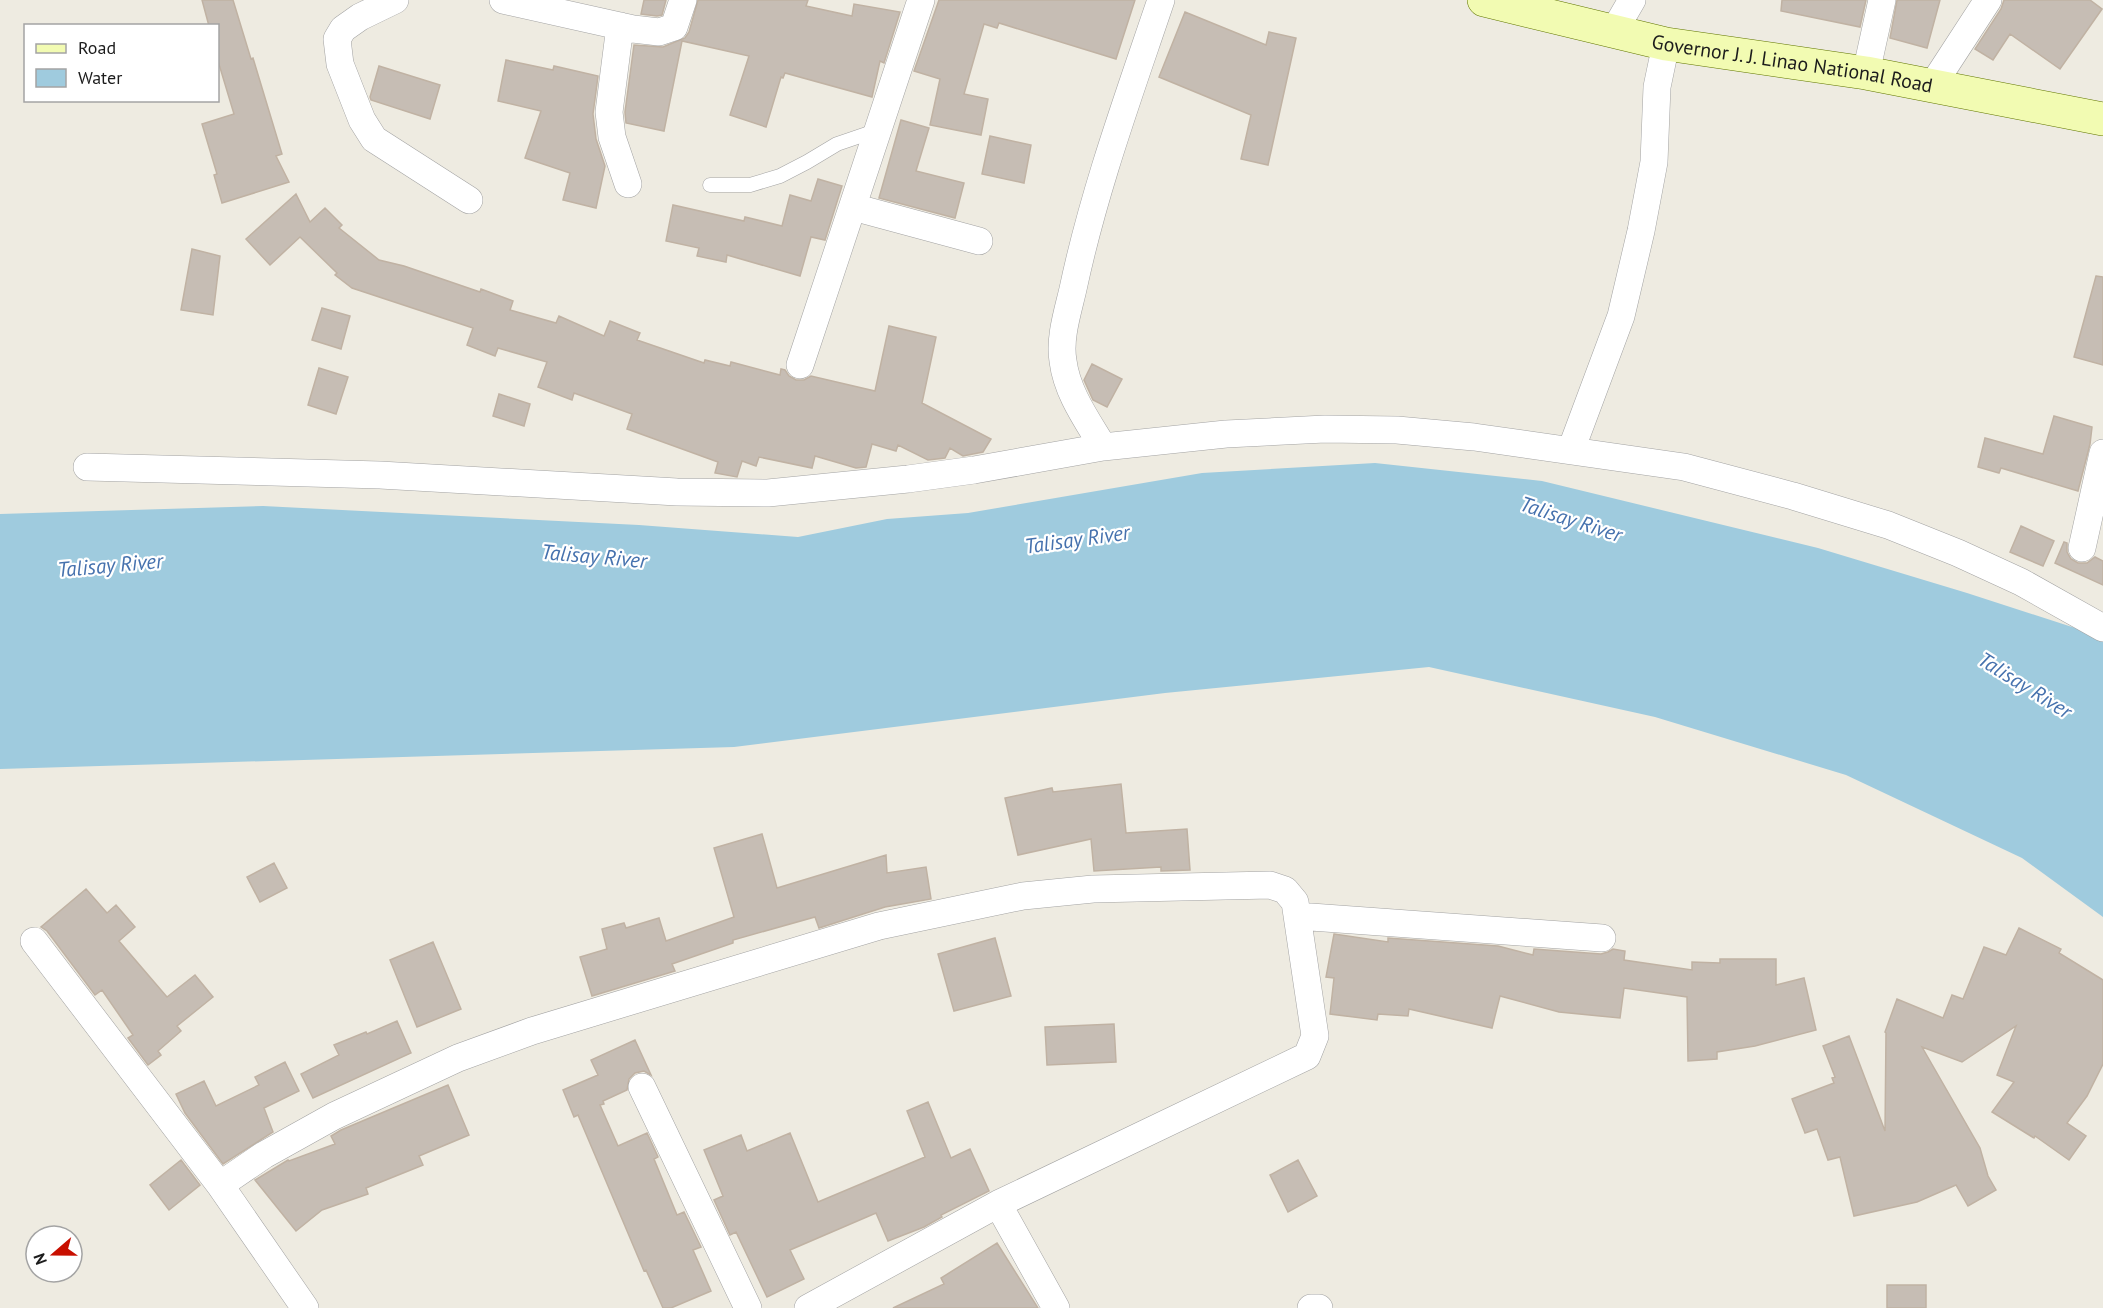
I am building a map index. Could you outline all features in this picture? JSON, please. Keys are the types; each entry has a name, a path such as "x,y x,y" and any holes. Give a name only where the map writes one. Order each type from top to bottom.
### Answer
{"main road":[{"name":"Governor J. J. Linao National Road","path":"1484,0 1666,44 1866,73 2103,119"}],"street":[{"path":"395,0 360,17 343,29 337,39 340,64 362,120 374,139 469,200"},
{"path":"503,0 620,26 659,32 674,27 683,0"},
{"path":"800,365 921,0"},
{"path":"1103,447 1072,393 1066,378 1062,358 1064,330 1080,253 1103,170 1161,0"},
{"path":"1614,31 1632,0"},
{"path":"1866,73 1882,0"},
{"path":"1932,86 1988,0"},
{"path":"620,26 609,112 612,137 628,184"},
{"path":"1571,450 1621,316 1636,252 1654,162 1657,87 1666,44"},
{"path":"853,207 979,241"},
{"path":"87,467 380,475 677,492 768,492 963,472 1103,447 1226,434 1325,429 1408,431 1474,437 1684,467 1793,496 1888,525 1958,553 2021,582 2103,628"},
{"path":"2082,548 2103,453"},
{"path":"220,1185 264,1155 334,1116 458,1058 532,1031 879,926 1023,896 1105,888 1270,885 1286,890 1295,902 1315,1036 1307,1056 998,1204 808,1308"},
{"path":"1297,916 1602,938"},
{"path":"34,941 220,1185 305,1308"},
{"path":"642,1087 748,1308"},
{"path":"998,1204 1056,1308"},
{"path":"1311,1308 1319,1308"}],"lane":[{"path":"710,185 750,185 780,176 837,144 878,130"}],"water":[{"name":"Talisay River","path":"1375,463 1542,481 1818,548 2103,637 2103,917 2022,858 1846,775 1655,717 1429,667 1165,693 734,747 0,769 0,514 263,506 639,525 798,537 887,519 968,513 1202,473"}],"building":[{"path":"202,0 233,0 282,154 276,156 289,182 222,203 214,175 217,174 202,124 234,114 219,64 219,24 208,24"},
{"path":"644,0 666,0 662,15 641,14"},
{"path":"698,0 808,0 806,6 852,16 854,4 900,12 884,63 880,61 872,97 785,73 783,78 781,77 766,127 730,115 749,56 682,41 664,131 626,123 625,112 634,45 663,47 685,38 689,32"},
{"path":"939,0 1135,0 1116,59 999,23 997,28 984,24 964,94 988,99 981,135 930,125 940,79 914,71"},
{"path":"1782,0 1866,0 1860,27 1781,11"},
{"path":"1897,0 1940,0 1927,48 1890,38"},
{"path":"2004,0 2090,0 2102,9 2060,69 2010,34 1993,60 1975,49 2001,9"},
{"path":"1185,12 1266,45 1269,32 1296,38 1268,165 1241,159 1251,115 1159,77"},
{"path":"506,60 553,70 554,66 598,76 593,114 596,139 605,166 596,208 563,200 570,173 525,158 541,111 498,101"},
{"path":"379,66 440,85 430,119 371,100"},
{"path":"901,120 929,128 916,171 964,183 955,218 879,198"},
{"path":"990,136 1031,145 1024,183 982,174"},
{"path":"818,179 842,186 825,240 811,237 800,276 727,255 726,262 697,256 699,248 666,241 673,205 744,221 745,217 782,226 790,195 811,201"},
{"path":"296,194 310,222 325,208 342,225 339,228 379,260 404,266 480,292 481,289 513,301 510,310 556,323 559,316 604,336 610,321 640,333 637,340 704,363 705,360 730,366 731,362 780,375 781,369 796,380 804,380 811,376 875,391 889,326 936,337 922,403 991,439 983,452 963,456 950,448 945,458 928,460 898,445 896,451 872,444 866,467 856,468 815,456 812,468 759,457 756,466 742,461 737,477 715,473 718,462 627,429 632,414 574,393 572,400 538,387 547,362 498,348 495,356 467,345 473,328 352,288 335,275 337,273 300,237 270,265 246,239"},
{"path":"192,249 220,256 213,315 181,310"},
{"path":"2096,276 2103,277 2103,365 2074,357"},
{"path":"322,308 350,316 341,349 312,340"},
{"path":"1092,364 1122,379 1107,407 1093,400 1084,380"},
{"path":"319,368 348,377 336,414 308,405"},
{"path":"499,394 530,404 524,426 493,416"},
{"path":"2054,416 2092,427 2078,491 2001,468 1999,473 1978,467 1985,438 2043,454"},
{"path":"2021,526 2054,541 2043,566 2010,552"},
{"path":"2064,542 2067,543 2067,552 2071,559 2078,563 2087,563 2095,557 2103,561 2103,585 2055,563"},
{"path":"1121,784 1126,833 1187,829 1190,870 1161,871 1161,867 1094,871 1091,839 1018,855 1005,798 1052,788 1053,792"},
{"path":"762,834 777,888 886,855 887,873 926,867 931,899 885,907 819,928 815,917 733,940 733,943 672,964 675,971 592,996 580,957 607,949 602,929 624,923 626,928 659,918 666,941 734,917 714,848"},
{"path":"274,863 287,888 260,902 247,877"},
{"path":"86,889 107,913 116,905 135,927 119,941 167,997 195,975 213,997 177,1026 181,1031 158,1051 161,1055 148,1065 128,1038 133,1035 102,990 95,995 47,931 41,927"},
{"path":"2019,928 2061,949 2059,953 2103,980 2103,1064 2087,1096 2067,1123 2086,1136 2069,1160 2035,1136 2034,1138 1992,1112 2014,1082 1997,1075 2016,1026 1962,1062 1922,1047 1980,1148 1988,1176 1996,1190 1968,1206 1956,1185 1917,1202 1854,1216 1840,1157 1828,1160 1817,1129 1805,1133 1792,1099 1834,1083 1832,1078 1835,1077 1823,1046 1849,1036 1885,1131 1885,1032 1897,999 1943,1018 1952,995 1963,999 1984,947 2006,955"},
{"path":"1334,934 1388,942 1388,938 1498,946 1533,955 1534,949 1601,954 1613,949 1625,951 1624,960 1692,970 1692,962 1720,963 1720,959 1776,959 1776,985 1804,978 1816,1030 1755,1046 1717,1052 1717,1059 1688,1061 1687,997 1624,988 1620,1018 1559,1012 1500,996 1492,1028 1409,1009 1408,1016 1378,1014 1377,1020 1330,1014 1334,978 1326,977"},
{"path":"995,938 1011,996 954,1011 938,954"},
{"path":"433,942 461,1009 417,1027 390,960"},
{"path":"397,1021 411,1053 313,1098 301,1074 339,1055 334,1045"},
{"path":"1114,1024 1116,1062 1047,1065 1045,1027"},
{"path":"635,1040 651,1075 644,1071 635,1073 629,1079 627,1090 603,1101 604,1104 600,1105 618,1146 647,1133 658,1157 654,1159 677,1215 684,1212 701,1247 693,1250 711,1291 671,1308 663,1308 646,1270 644,1271 578,1115 574,1117 563,1090 598,1075 591,1060"},
{"path":"285,1062 299,1091 264,1108 273,1132 223,1164 185,1113 176,1094 204,1081 216,1106 259,1085 255,1077"},
{"path":"448,1085 469,1135 419,1156 423,1165 366,1188 368,1194 322,1210 296,1231 255,1180 288,1160 335,1144 331,1136 341,1130"},
{"path":"928,1102 951,1158 970,1149 989,1191 941,1215 942,1217 924,1227 888,1241 876,1213 790,1250 804,1279 767,1297 736,1232 730,1235 714,1200 723,1196 704,1150 741,1135 747,1151 790,1133 818,1202 925,1157 907,1111"},
{"path":"181,1160 200,1185 169,1210 150,1185"},
{"path":"1298,1160 1317,1196 1288,1212 1270,1175"},
{"path":"997,1243 1038,1308 893,1308 944,1284 941,1278"},
{"path":"1887,1285 1926,1285 1926,1308 1887,1308"}]}
